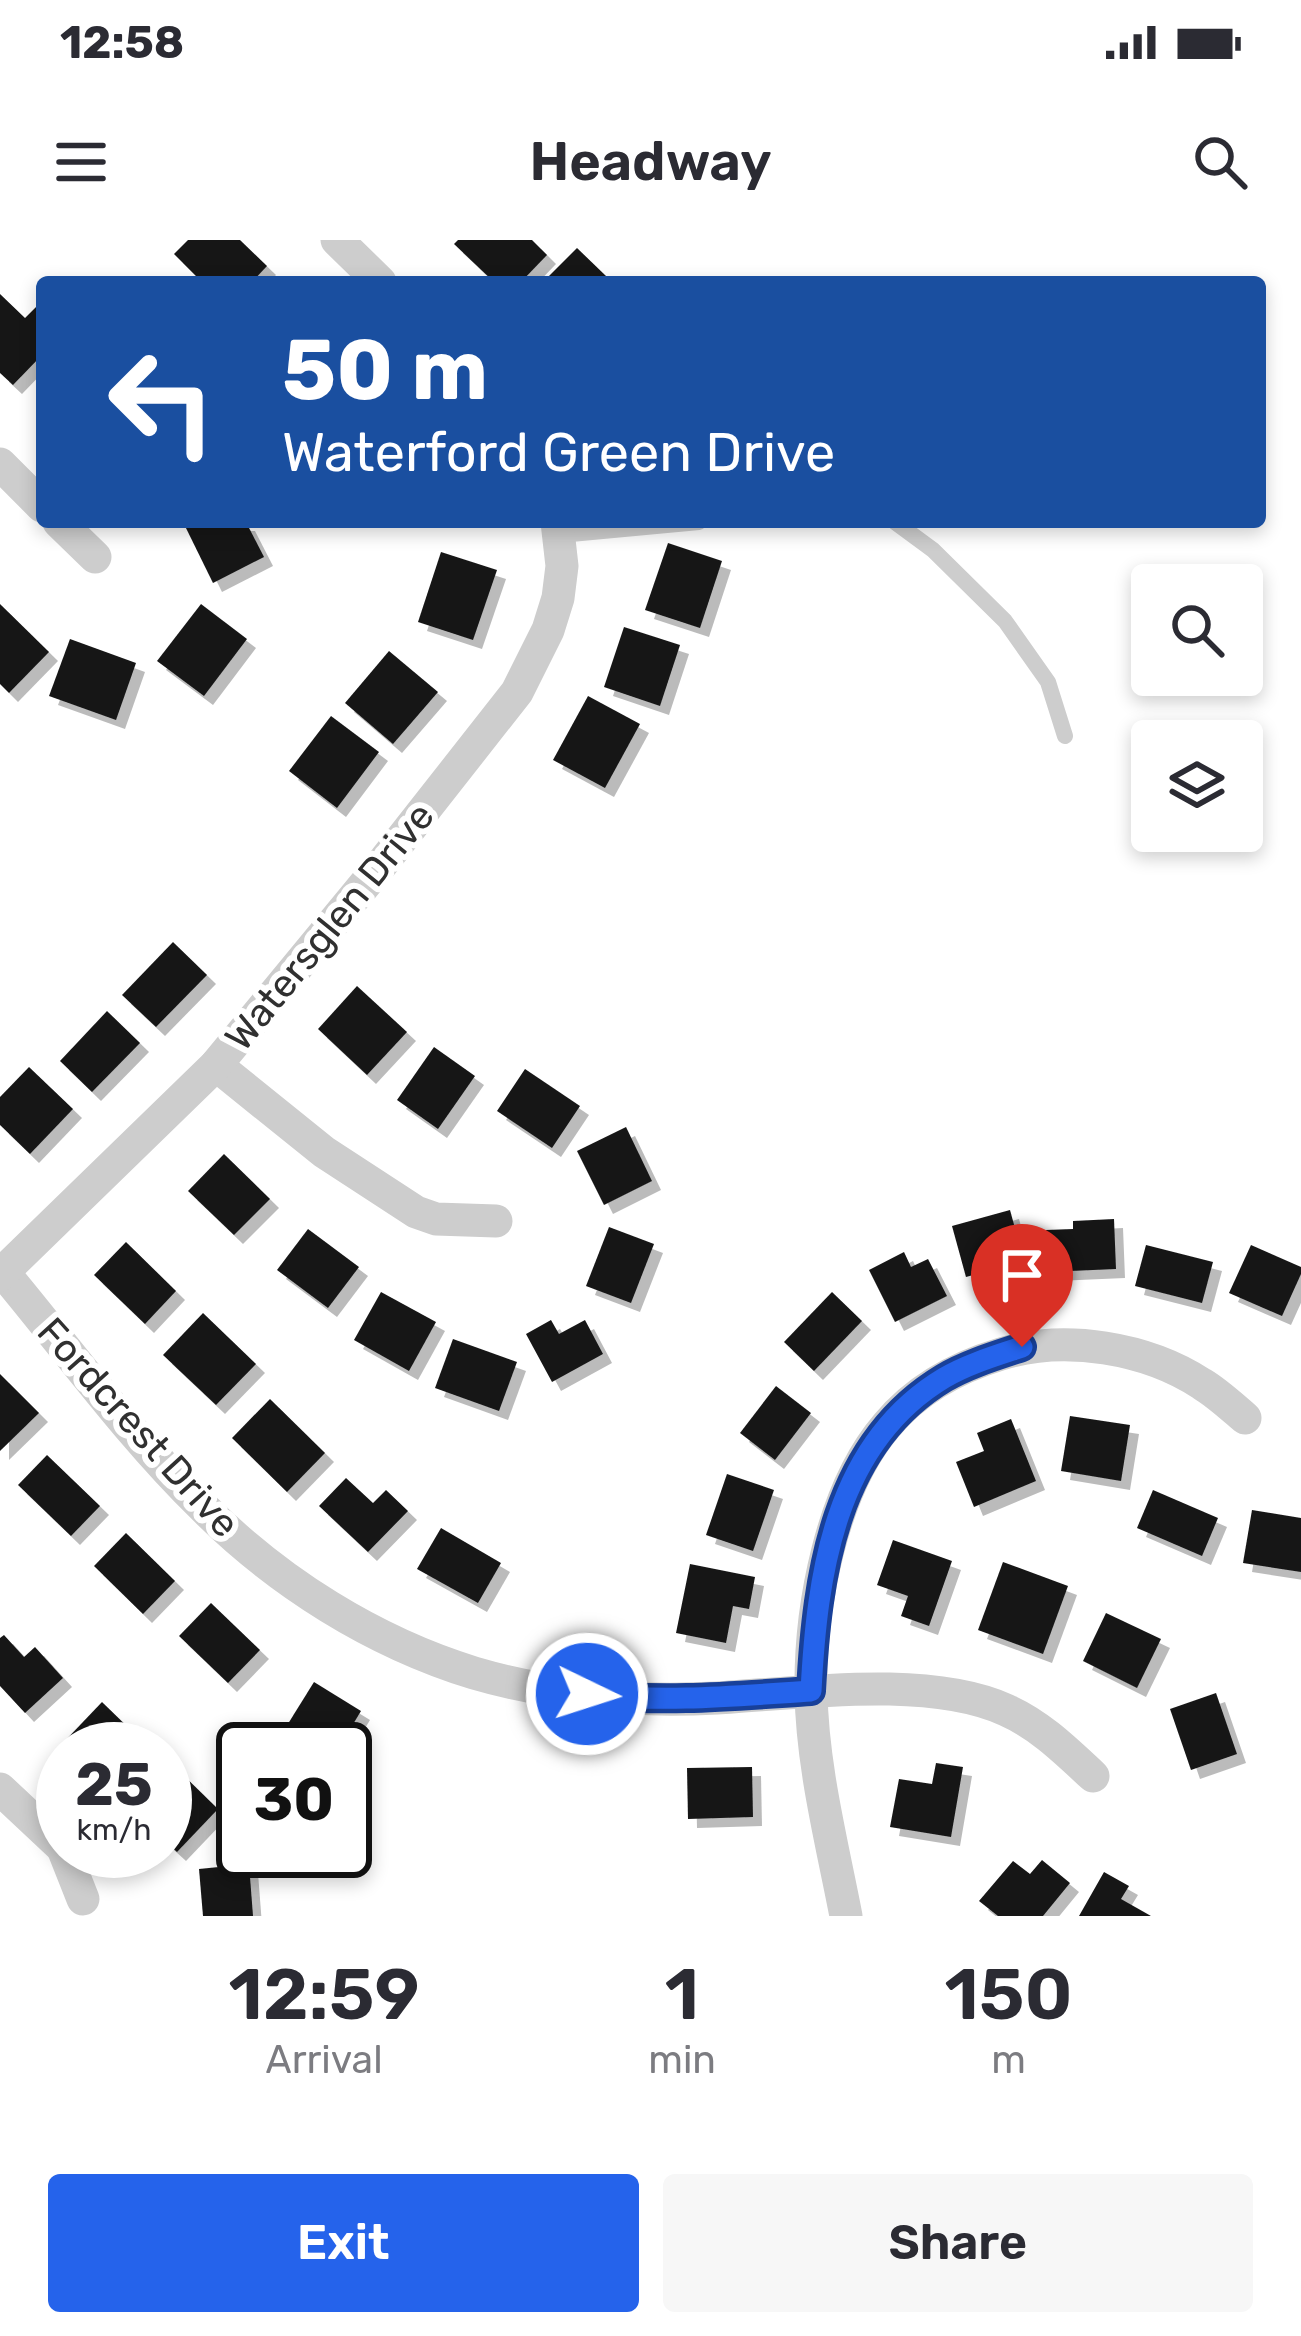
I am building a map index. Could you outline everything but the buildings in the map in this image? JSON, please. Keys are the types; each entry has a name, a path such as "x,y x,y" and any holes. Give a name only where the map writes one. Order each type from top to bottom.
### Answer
{"street":[{"path":"337,240 374,276"},
{"path":"0,464 36,500"},
{"path":"65,528 95,557"},
{"name":"Watersglen Drive","path":"1,1274 216,1064 517,692 548,630 558,598 559,528"},
{"path":"216,1064 324,1152 405,1206 436,1219 496,1222"},
{"name":"Fordcrest Drive","path":"1,1274 155,1456 216,1520 318,1600 406,1648 474,1673 547,1690 607,1697 946,1693 1006,1710 1046,1733 1093,1776"},
{"path":"846,1916 816,1753 811,1691 815,1612 851,1482 886,1425 916,1397 981,1360 1022,1347 1065,1345 1108,1349 1165,1363 1203,1384 1245,1418"},
{"path":"0,1789 36,1823"},
{"path":"74,1878 82,1899"}],"lane":[{"path":"904,528 1005,621 1048,682 1065,736"}],"route":[{"path":"587,1694 670,1699 811,1691 815,1612 830,1547 851,1482 870,1450 886,1425 944,1378 1022,1347"}]}
